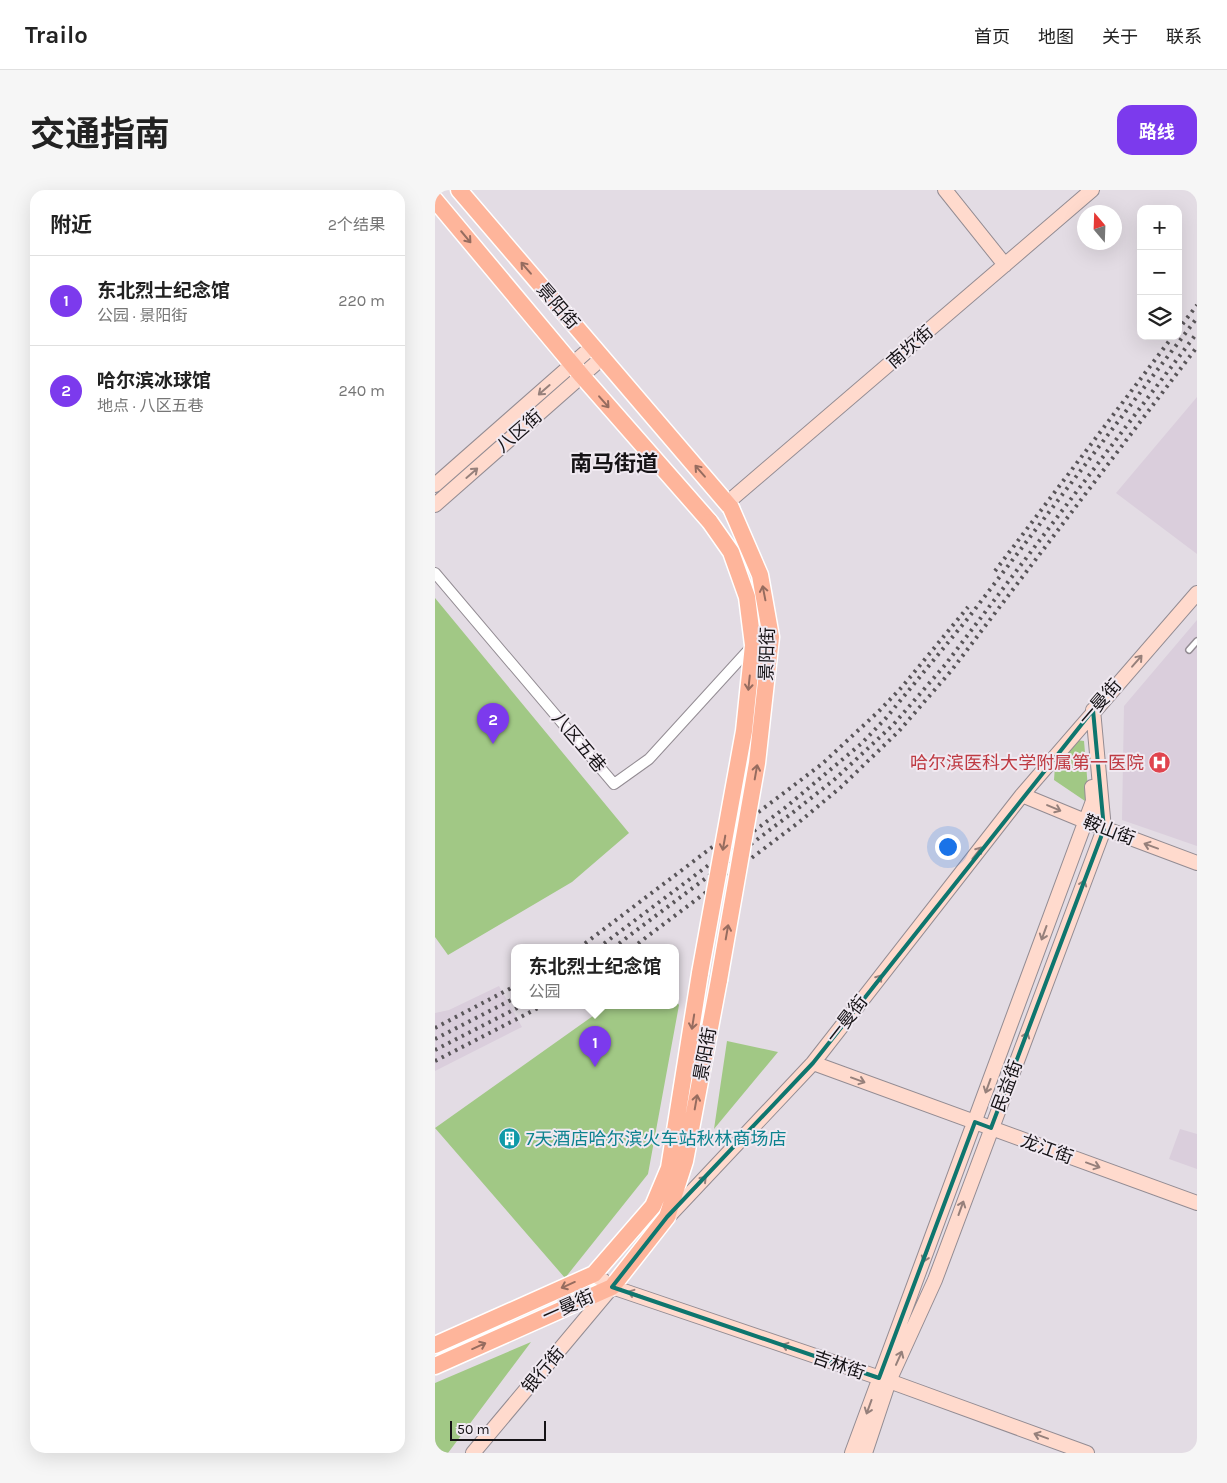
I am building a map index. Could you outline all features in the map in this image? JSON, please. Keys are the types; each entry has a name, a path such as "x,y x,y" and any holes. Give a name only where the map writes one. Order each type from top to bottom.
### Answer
{"main road":[{"name":"景阳街","path":"459,190 729,505 760,575 771,636 757,763 685,1161 667,1217"},
{"path":"945,190 1005,265"},
{"name":"南坎街","path":"729,505 1092,190"},
{"name":"景阳街","path":"435,200 577,370 710,522 731,552 747,597 753,645 744,731 700,974 669,1168"},
{"name":"八区街","path":"435,485 598,352"},
{"name":"八区街","path":"435,505 577,370"},
{"name":"一曼街","path":"435,1366 612,1286 667,1217 813,1063 1023,794 1090,714 1197,593"},
{"name":"民益街","path":"865,1453 884,1380 975,1122 1093,801 1090,714"},
{"name":"民益街","path":"852,1453 884,1380 935,1280 1104,829 1090,714"},
{"name":"鞍山街","path":"1023,794 1085,822 1197,863"},
{"name":"龙江街","path":"813,1063 1197,1203"},
{"name":"一曼街","path":"435,1346 594,1274 653,1206 669,1168"},
{"name":"吉林街","path":"594,1274 612,1286 884,1380 1087,1453"},
{"name":"银行街","path":"473,1453 612,1286"}],"street":[{"name":"八区五巷","path":"435,573 614,784 649,760 753,645"}],"lane":[{"path":"1189,650 1197,641"}],"highlighted area":[{"path":"1093,710 1104,829 991,1128 975,1122 879,1378 612,1287 667,1217 813,1063"}],"shaded area":[{"path":"1197,397 1197,554 1116,493"},
{"name":"哈尔滨医科大学附属第一医院","path":"1197,620 1197,846 1122,820 1124,706"},
{"path":"499,986 522,1027 435,1071 435,1013 449,1010"},
{"path":"1180,1129 1197,1134 1197,1169 1169,1159"}],"green space":[{"path":"435,598 629,833 572,882 448,955 435,937"},
{"path":"1076,740 1084,741 1089,800 1085,801 1054,780 1055,766"},
{"path":"603,1009 678,1009 648,1174 565,1278 435,1128"},
{"path":"727,1041 778,1052 714,1129"},
{"path":"531,1342 448,1453 435,1453 435,1383"}],"railway":[{"path":"1182,325 1197,305"},
{"path":"603,944 786,807 862,743 886,718 969,617 1197,318"},
{"path":"618,944 835,779 893,725 945,665 1197,333"},
{"path":"995,571 1170,340"},
{"path":"637,944 798,823 841,787 899,731 951,671 1197,347"},
{"path":"584,944 822,764 902,687 968,607"},
{"path":"435,1028 511,988"},
{"path":"435,1039 511,1000"},
{"path":"435,1050 515,1009"},
{"path":"435,1061 536,1009"}],"place":[{"name":"哈尔滨冰球馆","path":"493,744"},
{"name":"哈尔滨医科大学附属第一医院","path":"1160,763"},
{"name":"东北烈士纪念馆","path":"595,1067"},
{"name":"7天酒店哈尔滨火车站秋林商场店","path":"510,1139"}],"district":[{"name":"南马街道","path":"614,463"}]}
